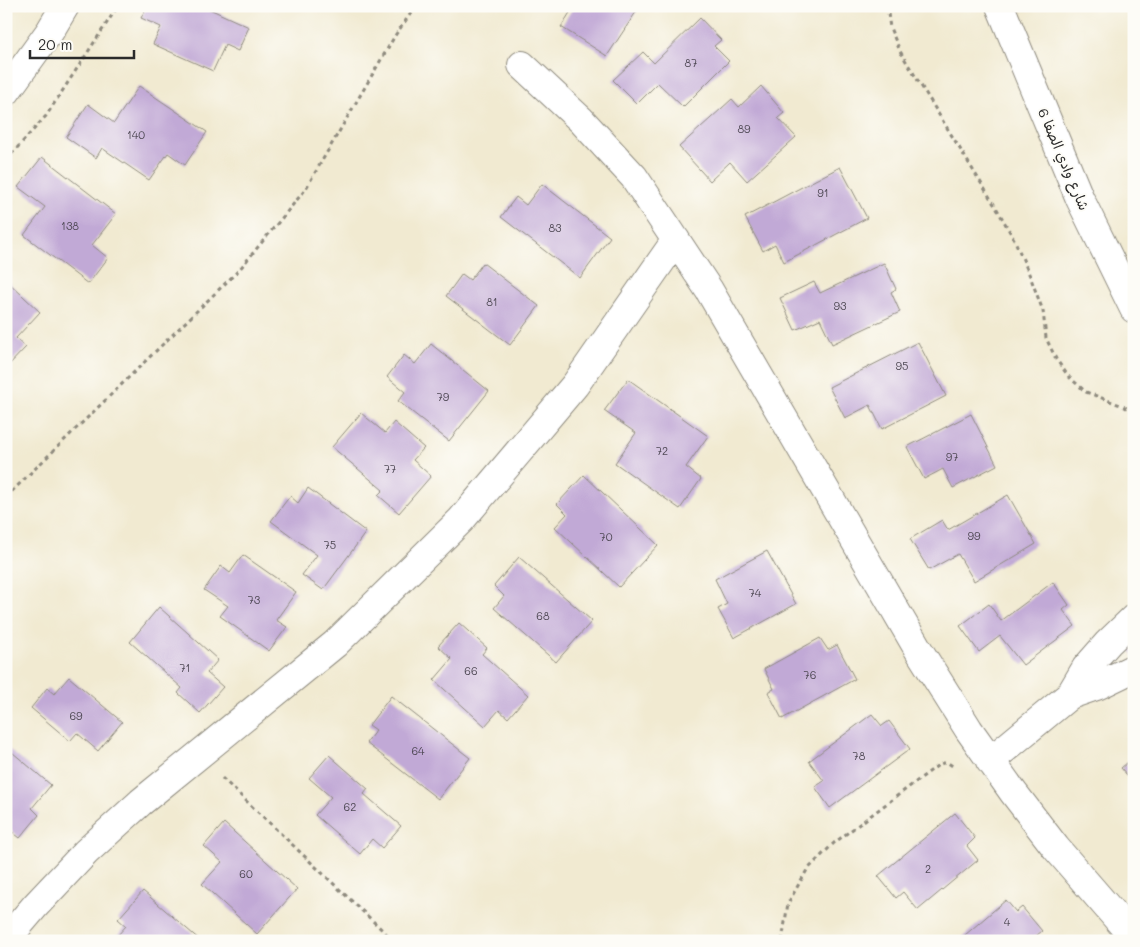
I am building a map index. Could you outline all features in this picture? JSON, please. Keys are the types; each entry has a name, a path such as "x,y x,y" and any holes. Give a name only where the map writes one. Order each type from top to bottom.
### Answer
{"street":[{"path":"6,92 50,31 64,6"},
{"name":"شارع وادي الصفا 6","path":"1000,6 1080,199 1134,309"},
{"path":"522,65 581,120 634,178 709,290 943,690 990,761 1056,848 1134,938"},
{"path":"6,940 86,852 141,802 335,644 461,520 574,385 676,240"},
{"path":"990,761 1070,695 1086,668 1134,618"},
{"path":"1070,695 1099,685 1131,670 1108,643"}],"path":[{"path":"6,160 46,116 118,6"},
{"path":"6,497 239,270 304,190 396,34 416,6"},
{"path":"886,6 890,28 901,53 1015,241 1043,311 1046,338 1056,359 1069,377 1086,392 1134,412"},
{"path":"199,756 394,941"},
{"path":"782,941 788,904 807,870 834,843 937,766 948,763 954,766 960,774"}],"building":[{"path":"147,6 203,6 249,27 238,51 225,45 213,71 153,44 161,27 141,18"},
{"path":"574,6 640,6 607,56 561,27"},
{"path":"700,18 721,40 714,46 729,61 683,107 658,83 637,104 613,80 643,52 654,63"},
{"path":"139,86 207,132 185,165 168,153 149,180 102,148 96,158 66,137 88,104 114,123"},
{"path":"761,86 784,113 778,118 796,137 747,181 730,162 710,181 679,147 732,99 739,107"},
{"path":"42,157 116,214 92,245 108,258 88,284 24,235 45,207 18,187"},
{"path":"840,167 867,218 784,262 775,244 763,251 745,217"},
{"path":"542,184 610,237 580,278 501,217 516,197 526,205"},
{"path":"483,263 539,306 510,345 446,296 462,274 470,280"},
{"path":"884,263 896,289 891,292 900,312 832,344 820,319 795,330 780,298 814,282 820,293"},
{"path":"6,280 40,312 16,338 26,347 6,368"},
{"path":"918,342 946,396 882,429 870,405 845,418 829,387"},
{"path":"431,344 489,391 449,441 398,401 405,392 387,377 404,355 415,364"},
{"path":"628,379 708,436 686,467 701,479 680,509 615,463 636,433 604,411"},
{"path":"361,413 385,433 394,422 424,448 413,460 431,476 399,513 378,495 383,490 332,447"},
{"path":"971,414 997,465 953,488 943,469 924,479 907,447"},
{"path":"584,475 658,545 619,587 555,527 567,514 557,504"},
{"path":"308,488 366,532 323,590 302,575 317,555 271,521 290,496 298,503"},
{"path":"1008,495 1036,544 974,581 958,554 929,570 910,539 942,520 948,530"},
{"path":"767,551 796,604 734,638 718,609 727,604 715,579"},
{"path":"243,555 296,592 276,620 287,627 269,651 220,616 228,606 204,590 221,566 230,573"},
{"path":"519,557 592,621 556,662 494,608 504,596 494,586"},
{"path":"1053,582 1069,605 1063,610 1075,626 1023,665 1000,636 979,652 960,626 989,604 1001,621"},
{"path":"159,607 218,660 207,673 223,687 200,713 178,693 182,688 130,642"},
{"path":"459,623 487,648 482,654 528,695 508,718 499,710 485,726 434,680 452,659 438,646"},
{"path":"1134,637 1134,655 1125,645"},
{"path":"820,638 828,650 837,645 855,679 782,719 768,692 774,689 764,669"},
{"path":"69,677 122,722 98,751 77,733 70,741 31,708 47,688 54,694"},
{"path":"391,696 470,758 438,799 366,743 376,730 369,725"},
{"path":"872,714 882,726 889,721 910,749 830,808 815,787 824,781 809,761"},
{"path":"6,747 51,785 32,808 39,815 20,838 6,827"},
{"path":"329,755 368,789 364,794 401,826 382,848 372,839 360,854 315,815 331,797 309,778"},
{"path":"1134,757 1134,783 1121,768"},
{"path":"955,813 975,838 967,846 978,860 918,910 903,892 896,898 878,876"},
{"path":"224,823 297,889 257,934 202,884 222,862 204,846"},
{"path":"143,891 201,941 122,941 117,936 126,926 118,919"},
{"path":"1006,900 1016,912 1022,907 1042,931 1030,941 958,941"}]}
